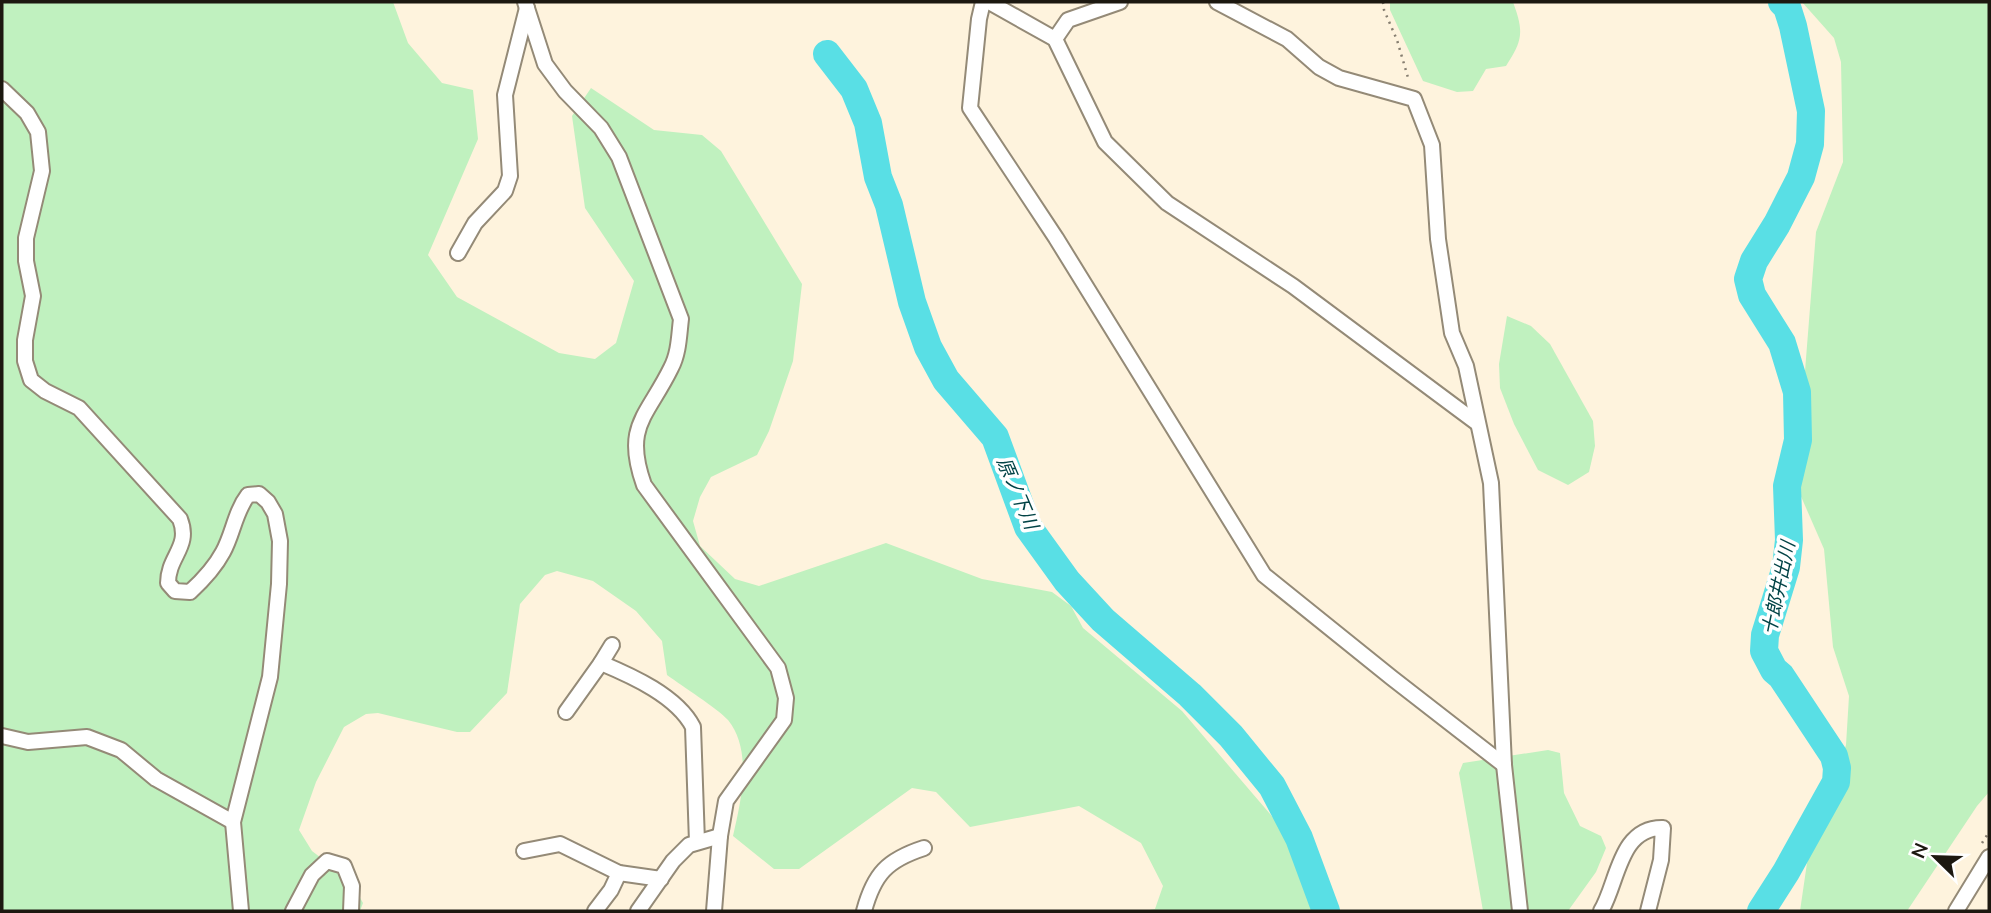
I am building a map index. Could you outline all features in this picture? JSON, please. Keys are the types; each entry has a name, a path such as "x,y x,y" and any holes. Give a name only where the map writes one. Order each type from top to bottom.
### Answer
{"street":[{"path":"983,2 970,108 1056,238 1264,575 1504,765"},
{"path":"989,2 1055,39 1105,142 1167,203 1293,286 1477,423"},
{"path":"1055,39 1068,20 1120,2"},
{"path":"1217,2 1287,39 1319,67 1339,78 1414,99 1432,145 1438,239 1452,333 1466,366 1491,483 1504,765 1520,911"},
{"path":"458,253 475,223 505,191 510,176 505,94 526,4"},
{"path":"526,4 545,64 565,91 601,128 619,158 681,319 673,366 638,424 635,439 636,462 644,485 778,668 786,698 784,720 726,801 713,911"},
{"path":"2,89 27,113 38,132 42,171 26,238 26,261 33,296 25,340 25,362 31,380 45,391 79,408 180,519 184,530 183,542 168,571 168,583 175,591 190,592 201,582 223,552 241,504 248,495 259,494 275,514 280,541 279,584 270,677 233,822 241,911"},
{"path":"566,712 612,645"},
{"path":"601,663 641,680 688,716 693,727 697,842"},
{"path":"2,736 27,742 87,737 121,750 156,779 233,822"},
{"path":"1601,911 1619,863 1633,840 1651,828 1663,828 1661,860 1648,911"},
{"path":"638,911 673,861 689,845 720,836"},
{"path":"524,851 561,844 619,873 661,879"},
{"path":"864,911 874,885 888,864 900,855 924,848"},
{"path":"1956,911 1989,857"},
{"path":"293,911 312,875 327,861 344,866 352,886 351,911"},
{"path":"595,911 611,890 619,873"}],"path":[{"path":"1383,2 1414,99"}],"green space":[{"path":"2,2 393,2 408,43 442,83 473,90 478,139 428,255 457,297 559,353 595,359 616,343 634,281 585,208 572,116 591,88 654,130 702,135 721,151 802,284 793,361 769,431 757,455 711,477 700,497 693,521 700,546 735,579 759,586 886,543 982,579 1052,592 1071,606 1083,628 1182,711 1305,855 1320,911 1144,911 1155,909 1163,886 1141,843 1079,806 970,827 936,792 912,788 799,869 774,869 733,836 742,792 743,761 736,732 728,720 667,675 662,641 636,611 593,581 557,571 545,575 520,604 507,693 470,732 457,732 378,713 366,714 344,727 316,782 299,830 312,851 350,880 363,903 360,911 2,911"},
{"path":"1390,2 1513,2 1519,21 1519,42 1506,66 1486,69 1473,91 1457,92 1423,81 1390,10"},
{"path":"1802,2 1989,2 1989,792 1907,911 1800,911 1807,863 1846,745 1849,696 1833,647 1824,549 1796,485 1816,232 1843,162 1841,62 1834,38"},
{"path":"1507,316 1531,326 1550,344 1593,421 1595,446 1589,472 1568,485 1538,470 1514,424 1500,388 1499,364"},
{"path":"1548,750 1560,753 1564,793 1580,826 1601,836 1606,848 1596,872 1568,911 1483,911 1459,773 1463,763"}],"waterway":[{"name":"十郎井出川","path":"1761,911 1836,782 1837,768 1834,756 1781,676 1774,670 1764,651 1765,635 1786,567 1789,540 1787,486 1798,440 1797,392 1782,343 1752,295 1748,279 1754,261 1801,177 1810,144 1811,111 1793,26 1787,7 1782,2"},
{"name":"原ノ下川","path":"827,54 854,89 868,123 878,177 889,205 912,302 928,347 946,380 995,437 1028,527 1067,581 1103,620 1190,695 1231,736 1272,786 1299,838 1326,911"}]}
